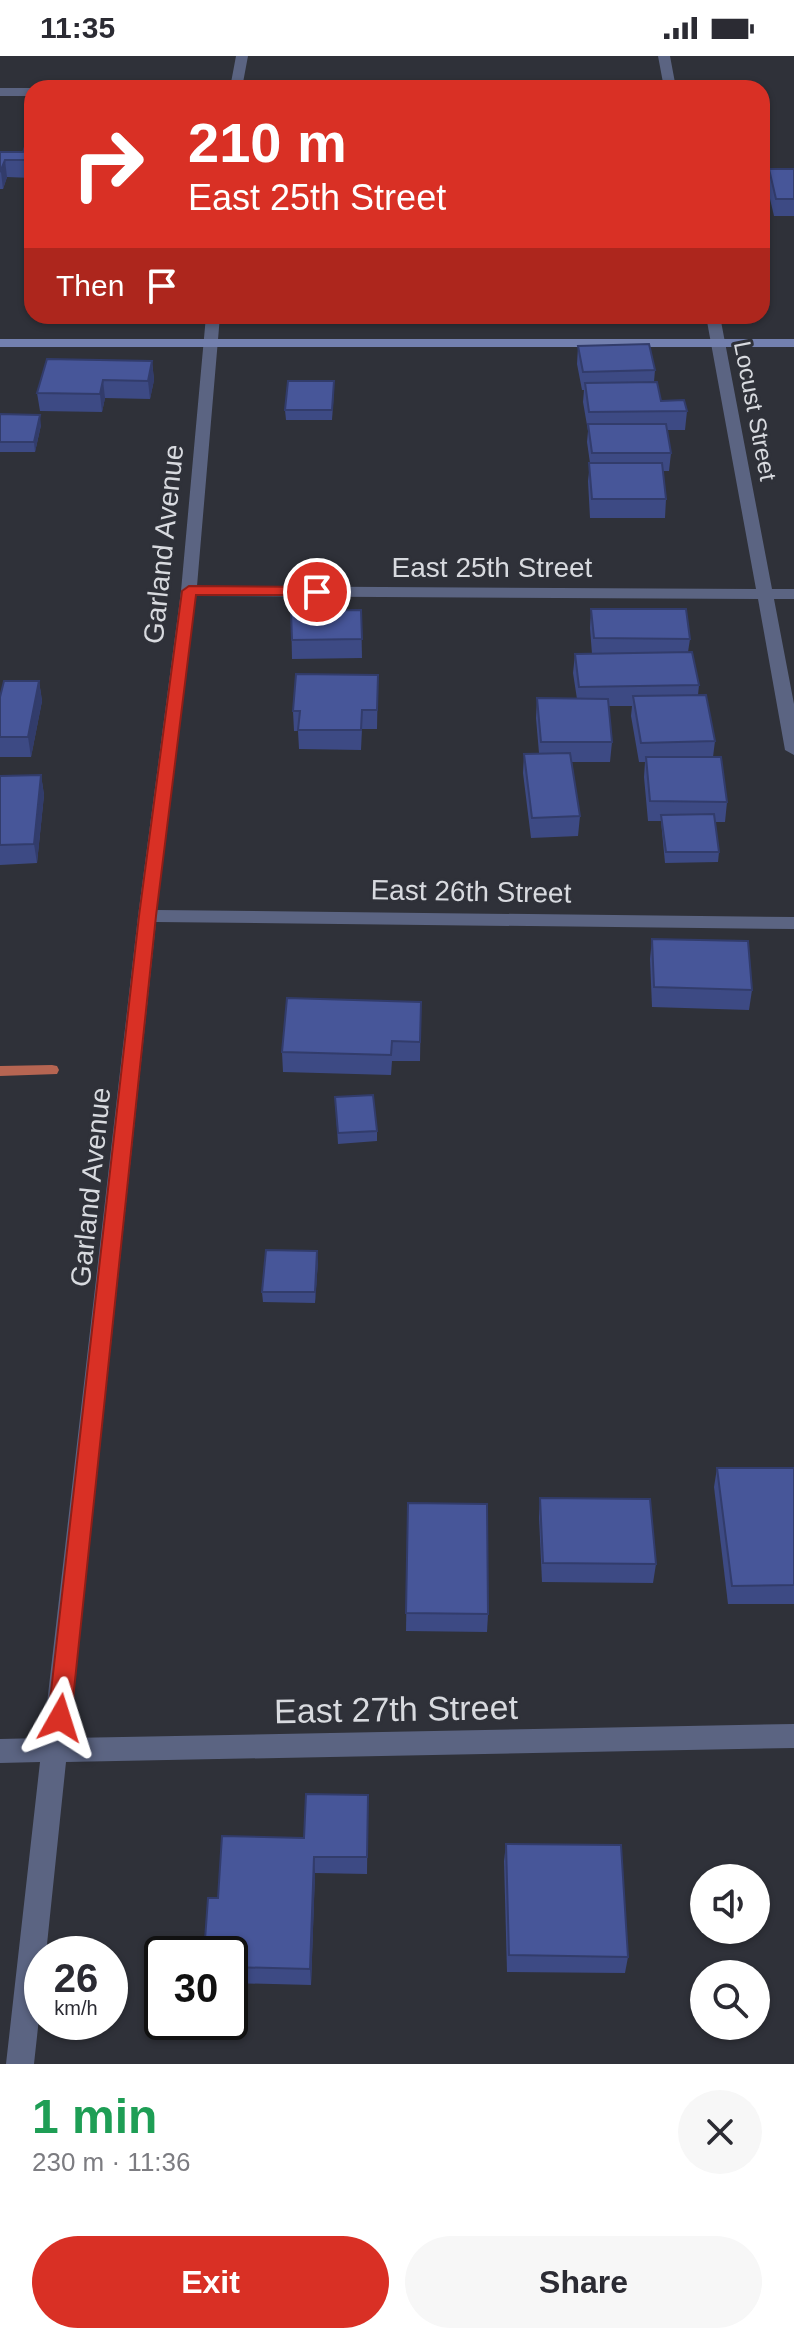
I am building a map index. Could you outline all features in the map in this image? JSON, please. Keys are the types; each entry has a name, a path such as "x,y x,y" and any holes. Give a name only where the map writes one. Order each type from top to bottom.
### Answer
{"main road":[{"path":"0,343 794,343"}],"street":[{"path":"238,80 242,56"},
{"path":"664,56 668,80"},
{"path":"0,92 24,92"},
{"name":"Garland Avenue","path":"20,2064 147,916 189,591 212,324"},
{"name":"Locust Street","path":"714,324 794,750"},
{"name":"East 25th Street","path":"189,591 794,594"},
{"name":"East 26th Street","path":"147,916 794,923"},
{"name":"East 27th Street","path":"0,1751 794,1736"}],"building":[{"path":"24,149 24,160 5,160 0,172 0,152 23,152"},
{"path":"770,169 794,169 794,199 776,199"},
{"path":"649,344 655,370 583,372 578,346"},
{"path":"47,359 152,361 148,381 103,380 100,394 37,393"},
{"path":"288,381 334,381 332,410 285,410"},
{"path":"657,382 661,401 684,400 687,411 589,412 585,383"},
{"path":"0,414 40,415 34,442 0,442"},
{"path":"588,424 666,424 671,453 592,453"},
{"path":"589,463 662,463 666,499 592,499"},
{"path":"591,609 686,609 690,639 594,638"},
{"path":"361,610 362,639 292,640 291,611"},
{"path":"692,652 699,685 579,687 575,654"},
{"path":"296,674 378,675 377,710 362,710 361,730 298,730 300,711 293,711"},
{"path":"4,681 39,681 28,737 0,737 0,697"},
{"path":"706,695 715,741 641,743 633,696"},
{"path":"537,698 608,699 612,742 541,742"},
{"path":"570,753 580,816 532,818 524,754"},
{"path":"646,757 721,757 727,802 650,801"},
{"path":"41,775 34,844 0,845 0,776"},
{"path":"714,814 719,852 666,852 661,815"},
{"path":"652,939 748,941 752,990 654,987"},
{"path":"287,998 421,1002 420,1042 392,1041 391,1055 282,1052"},
{"path":"373,1095 377,1131 338,1133 335,1097"},
{"path":"266,1250 317,1251 315,1292 262,1292"},
{"path":"717,1468 794,1468 794,1585 732,1586"},
{"path":"540,1498 650,1499 656,1564 543,1563"},
{"path":"408,1503 487,1504 488,1614 406,1613"},
{"path":"306,1794 368,1795 367,1857 314,1857 310,1969 248,1967 248,1936 205,1936 208,1898 218,1898 222,1836 304,1838"},
{"path":"506,1844 621,1845 628,1957 509,1955"}],"waterway":[{"path":"0,1071 52,1070"}],"route":[{"path":"60,1718 147,916 189,591 317,592"}]}
